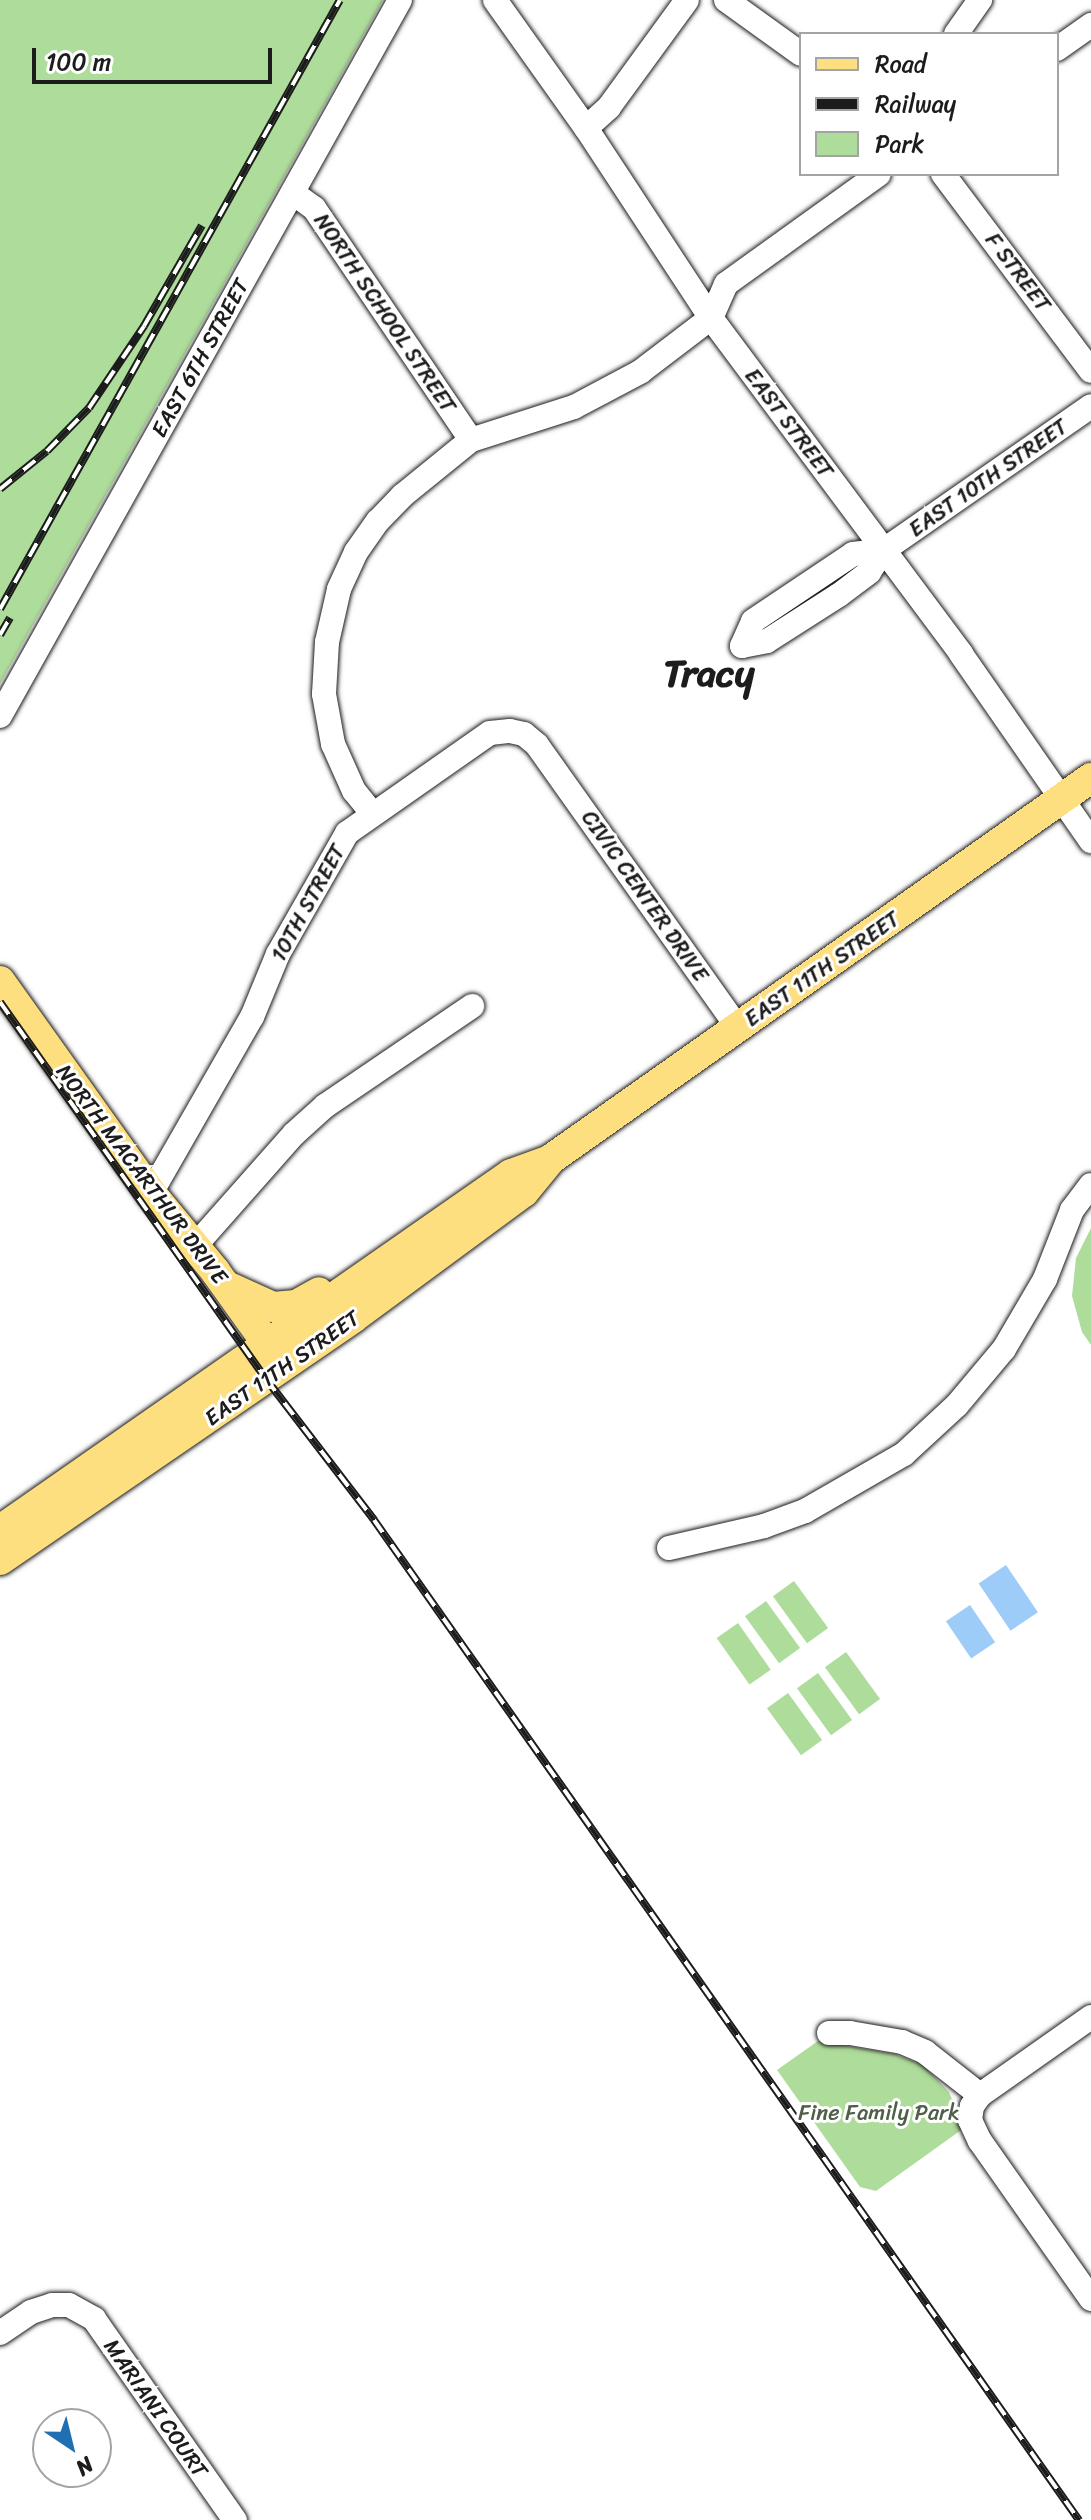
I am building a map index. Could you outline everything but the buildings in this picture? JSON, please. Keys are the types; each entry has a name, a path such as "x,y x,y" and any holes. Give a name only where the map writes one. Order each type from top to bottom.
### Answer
{"main road":[{"name":"EAST 11TH STREET","path":"0,1560 275,1355 432,1230 511,1174 551,1159 1091,778"},
{"name":"NORTH MACARTHUR DRIVE","path":"0,981 151,1193 225,1285 275,1355"},
{"name":"EAST 11TH STREET","path":"0,1530 524,1192 551,1159"},
{"path":"225,1285 254,1301 273,1307 296,1305 389,1245 432,1230"}],"street":[{"name":"EAST 6TH STREET","path":"0,716 400,0"},
{"name":"EAST STREET","path":"495,0 586,128 711,318 884,550 1091,841"},
{"path":"586,128 609,107 687,0"},
{"path":"726,0 799,53"},
{"path":"957,32 980,0"},
{"path":"1059,48 1091,25"},
{"path":"372,813 354,791 333,744 324,694 327,642 339,589 356,552 378,521 402,496 471,440 574,407 607,392 675,348 711,318 726,284 876,176"},
{"name":"F STREET","path":"945,176 1091,371"},
{"name":"NORTH SCHOOL STREET","path":"293,193 314,208 471,440"},
{"name":"EAST 10TH STREET","path":"884,550 853,554 753,621 742,646 767,641 839,595 869,572 884,550 1091,406"},
{"name":"10TH STREET","path":"151,1193 252,1017 278,954 334,850 347,833 490,733 510,731 524,734 553,763"},
{"name":"CIVIC CENTER DRIVE","path":"553,763 738,1028"},
{"path":"194,1247 294,1134 325,1106 472,1006"},
{"path":"669,1548 795,1515 854,1486 904,1454 957,1405 1004,1349 1045,1279 1072,1210 1091,1185"},
{"path":"1091,2017 980,2095 972,2106 970,2120 980,2141 1091,2299"},
{"path":"829,2033 850,2033 902,2042 925,2052 980,2095"},
{"name":"MARIANI COURT","path":"0,2333 31,2312 52,2305 69,2305 94,2319 235,2520"}],"green space":[{"path":"0,0 383,0 0,684"},
{"path":"1091,1228 1091,1345 1082,1332 1072,1296 1076,1258"},
{"path":"794,1581 828,1628 807,1643 773,1596"},
{"path":"766,1601 800,1648 779,1663 745,1616"},
{"path":"738,1623 771,1670 749,1685 717,1638"},
{"path":"846,1652 880,1699 859,1714 825,1667"},
{"path":"818,1673 852,1720 831,1735 797,1688"},
{"path":"788,1693 822,1740 801,1755 767,1708"},
{"name":"Fine Family Park","path":"818,2041 894,2054 923,2065 949,2092 964,2128 876,2191 860,2187 777,2070"}],"water":[{"path":"1006,1565 1038,1612 1011,1631 979,1583"},
{"path":"970,1605 995,1642 971,1659 946,1621"}],"railway":[{"path":"0,609 340,0"},
{"path":"0,489 47,451 89,408 144,326 202,225"},
{"path":"0,635 10,618"},
{"path":"0,1002 266,1379 374,1520 1079,2520"}],"district":[{"name":"Tracy","path":"709,674"}]}
